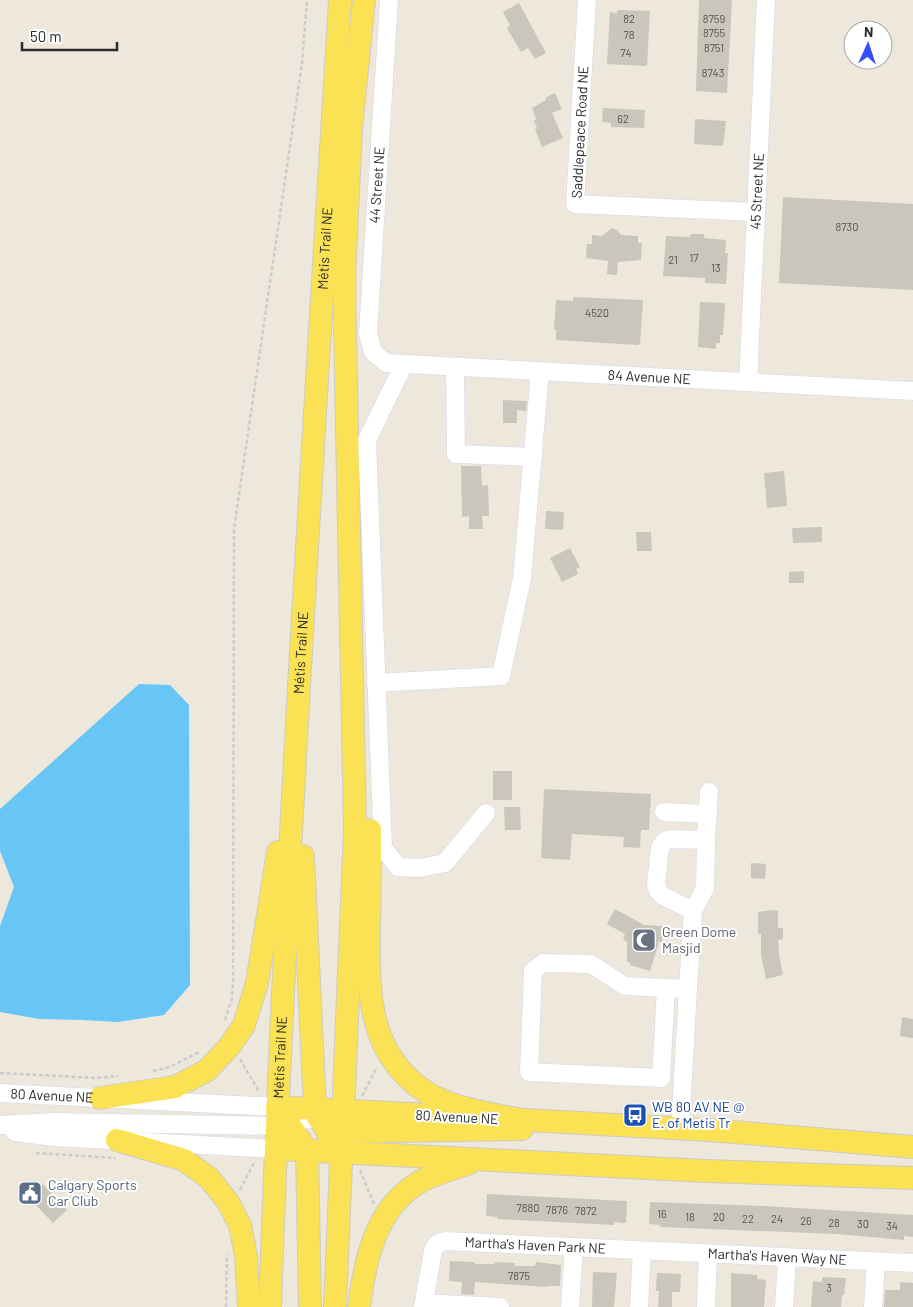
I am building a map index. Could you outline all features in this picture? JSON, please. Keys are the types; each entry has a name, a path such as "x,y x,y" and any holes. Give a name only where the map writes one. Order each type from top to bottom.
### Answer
{"main road":[{"name":"Métis Trail NE","path":"270,1307 266,1152 285,1124 297,725 340,0"},
{"name":"Métis Trail NE","path":"335,1307 338,1128 355,829 344,278 351,129 364,0"},
{"path":"349,544 370,826 369,978 372,1010 380,1037 397,1067 421,1089 447,1103 521,1120"},
{"path":"100,1098 175,1087 206,1071 229,1047 244,1025 256,983 264,940 297,725"},
{"path":"297,725 338,1128"},
{"name":"80 Avenue NE","path":"266,1152 285,1124 338,1128 521,1120 680,1129 913,1147"},
{"path":"310,1307 285,1124 338,1128 642,1127"},
{"name":"80 Avenue NE","path":"338,1128 481,1159 706,1171 913,1178"},
{"path":"119,1150 184,1160 209,1178 228,1202 240,1225 246,1256 249,1307"},
{"path":"359,1307 371,1244 385,1213 417,1183 440,1172 481,1159"}],"street":[{"name":"44 Street NE","path":"389,0 368,333 373,352 395,364"},
{"name":"Saddlepeace Road NE","path":"587,0 575,204 756,212"},
{"name":"45 Street NE","path":"748,382 766,0"},
{"name":"84 Avenue NE","path":"395,364 913,391"},
{"path":"395,364 367,440 382,848 398,867 420,868 444,863 486,813"},
{"path":"455,367 456,454 533,457"},
{"path":"376,683 502,676 522,578 540,371"},
{"path":"680,1129 693,911 705,888 709,792"},
{"path":"664,812 708,814"},
{"path":"693,911 663,896 658,891 656,884 660,847 665,841 671,839 706,840"},
{"path":"666,988 661,1078 530,1072 533,971 543,963 591,964 625,986 688,989"},
{"name":"80 Avenue NE","path":"0,1093 100,1098 285,1124"},
{"path":"0,1125 53,1122 285,1124"},
{"name":"80 Avenue NE","path":"0,1130 54,1137 119,1150 266,1152"},
{"name":"Martha's Haven Park NE","path":"424,1305 434,1251 437,1244 445,1242 642,1251"},
{"path":"570,1307 574,1247"},
{"path":"640,1307 642,1251"},
{"name":"Martha's Haven Way NE","path":"642,1251 913,1263"},
{"path":"706,1307 708,1254"},
{"path":"784,1307 787,1258"},
{"path":"873,1307 876,1262"},
{"path":"424,1305 500,1307"}],"path":[{"path":"222,1026 228,1015 234,981 234,529 302,64 307,0"},
{"path":"153,1072 190,1058 204,1048"},
{"path":"240,1059 258,1090 285,1124"},
{"path":"377,1209 338,1128 362,1096 379,1064"},
{"path":"0,1073 96,1078 126,1076"},
{"path":"36,1153 119,1150"},
{"path":"237,1196 255,1160 266,1152"},
{"path":"226,1246 226,1307"}],"water":[{"path":"139,684 170,685 189,705 190,985 164,1015 118,1022 39,1019 0,1012 0,926 14,887 0,851 0,809"}],"building":[{"path":"699,0 732,0 727,93 696,91"},
{"path":"519,3 546,53 535,59 528,48 521,52 507,28 510,25 503,12"},
{"path":"618,10 650,11 647,66 607,64 610,12 617,13"},
{"path":"555,93 562,109 552,113 563,138 542,147 535,129 537,128 534,121 536,119 532,108"},
{"path":"603,108 645,110 644,128 611,127 611,123 602,122"},
{"path":"695,119 726,121 723,146 694,144"},
{"path":"783,197 913,204 913,290 779,283"},
{"path":"612,228 621,235 638,236 638,243 642,243 641,260 618,262 617,275 607,274 608,261 586,258 587,244 592,244 592,235 602,236"},
{"path":"691,234 704,234 704,238 726,240 725,253 728,253 726,284 705,283 705,278 663,276 666,236 690,237"},
{"path":"573,297 643,300 640,344 556,340 556,330 554,329 556,300 573,301"},
{"path":"700,302 725,303 723,335 720,335 720,343 716,343 716,349 698,347"},
{"path":"503,400 527,401 526,411 517,410 517,423 503,423"},
{"path":"461,466 481,466 482,486 488,485 489,516 482,516 483,529 469,529 469,516 462,517"},
{"path":"784,471 787,506 767,508 764,473"},
{"path":"546,511 564,512 563,530 545,529"},
{"path":"822,527 822,542 793,543 792,528"},
{"path":"636,532 651,532 652,551 637,551"},
{"path":"570,548 580,567 576,569 578,574 562,582 550,558"},
{"path":"804,571 804,583 789,583 789,572"},
{"path":"493,771 512,771 512,800 493,800"},
{"path":"544,789 651,794 649,830 641,830 640,848 623,847 624,837 572,834 570,860 541,858"},
{"path":"504,807 520,807 521,830 505,830"},
{"path":"751,863 766,864 765,879 751,878"},
{"name":"Green Dome Masjid","path":"615,909 644,925 663,926 662,942 659,942 650,971 630,965 630,962 627,962 627,942 623,939 625,934 607,924"},
{"path":"778,911 778,928 783,928 783,939 778,940 783,975 766,979 761,955 761,934 758,934 758,912"},
{"path":"902,1017 913,1019 913,1038 900,1036"},
{"path":"43,1184 67,1210 53,1223 34,1203 33,1205 21,1193 30,1185 36,1191"},
{"path":"487,1194 627,1201 626,1223 614,1222 614,1225 497,1219 498,1217 486,1216"},
{"path":"650,1202 764,1206 913,1215 913,1237 904,1236 904,1240 836,1234 660,1227 661,1225 649,1224"},
{"path":"450,1261 475,1262 475,1264 515,1263 515,1266 535,1266 536,1262 561,1265 560,1286 547,1287 475,1282 474,1295 461,1294 462,1282 449,1281"},
{"path":"593,1272 617,1273 614,1307 592,1307"},
{"path":"657,1273 681,1274 680,1292 672,1292 672,1307 658,1307 659,1291 656,1291"},
{"path":"731,1273 757,1275 757,1279 766,1280 764,1307 731,1307"},
{"path":"822,1277 846,1278 841,1307 811,1307 813,1281 822,1282"},
{"path":"900,1282 913,1283 913,1307 884,1307 885,1290 900,1290"}],"place":[{"name":"Green Dome Masjid","path":"644,940"},
{"name":"WB 80 AV NE @ E. of Metis Tr","path":"635,1115"},
{"name":"Calgary Sports Car Club","path":"30,1193"}]}
